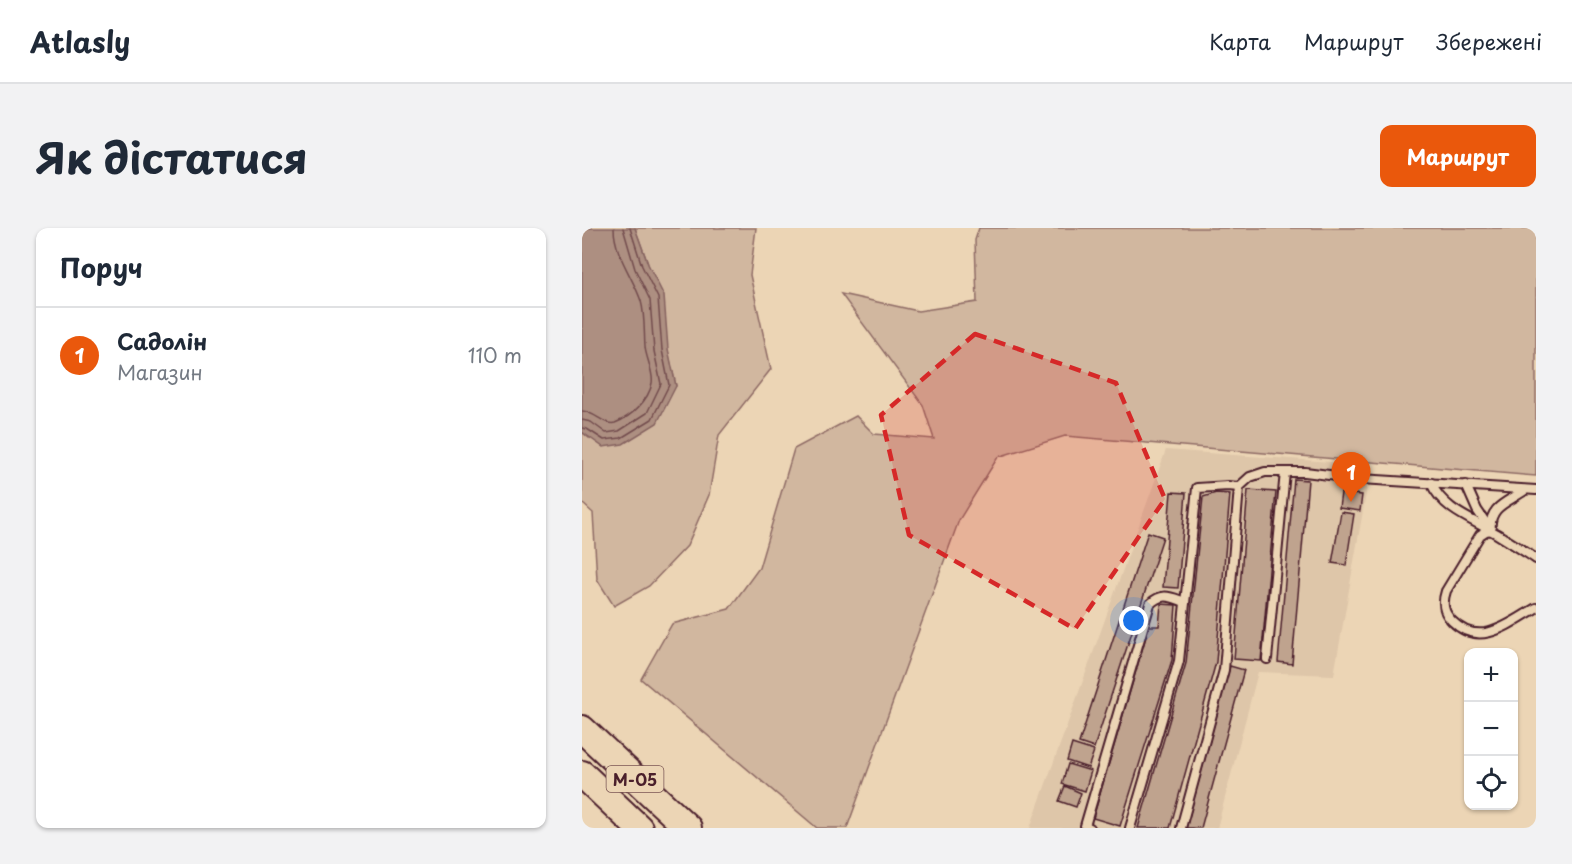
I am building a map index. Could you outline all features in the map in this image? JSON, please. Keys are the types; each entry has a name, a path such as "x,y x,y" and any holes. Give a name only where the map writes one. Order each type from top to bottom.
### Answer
{"highway":[{"name":"М-05","path":"582,729 688,828"},
{"name":"М-05","path":"582,774 639,828"}],"lane":[{"path":"1181,828 1224,670 1239,488 1250,477 1265,472 1285,472 1536,490"},
{"path":"1267,659 1285,472"},
{"path":"1431,483 1436,494 1445,504 1536,559"},
{"path":"1466,485 1480,518 1491,530"},
{"path":"1130,828 1179,661 1197,488 1228,486 1239,488"},
{"path":"1491,530 1490,522 1495,510 1525,489"},
{"path":"1491,530 1480,535 1451,582 1443,600 1446,614 1465,631 1485,635 1501,629 1536,608"},
{"path":"1086,827 1150,604 1158,597 1169,597 1185,602"}],"highlighted area":[{"path":"975,334 1116,383 1165,499 1075,629 909,535 881,415"}],"shaded area":[{"path":"635,228 756,228 750,275 771,369 719,435 709,495 687,546 649,586 614,606 597,579 593,513 582,503 582,432 589,438 676,386 648,264"},
{"path":"979,228 1536,228 1536,476 1065,436 998,457 959,520 847,828 817,828 641,679 672,624 729,609 759,568 794,449 856,416 874,434 934,439 923,405 841,294 918,311 977,302 975,240"},
{"path":"1166,450 1371,465 1334,675 1258,672 1217,828 1030,828"}],"water":[{"path":"582,228 635,228 648,264 664,296 668,349 676,386 657,423 623,444 603,447 582,432"}],"building":[{"path":"1294,479 1308,480 1292,664 1278,662"},
{"path":"1248,490 1276,492 1261,661 1234,659"},
{"path":"1171,492 1186,493 1178,588 1163,587"},
{"path":"1216,493 1230,494 1216,662 1170,828 1138,828 1186,663 1203,497"},
{"path":"1341,493 1362,495 1360,511 1339,508"},
{"path":"1341,512 1354,514 1346,565 1332,563"},
{"path":"1148,532 1163,537 1094,748 1079,743"},
{"path":"1161,604 1176,605 1172,660 1120,826 1093,818 1149,626 1159,626"},
{"path":"1230,666 1244,670 1201,828 1186,828"},
{"path":"1072,744 1094,751 1088,768 1067,761"},
{"path":"1068,764 1091,771 1085,791 1062,784"},
{"path":"1065,786 1081,793 1076,807 1059,801"}],"place":[{"name":"Садолін","path":"1351,502"}]}
